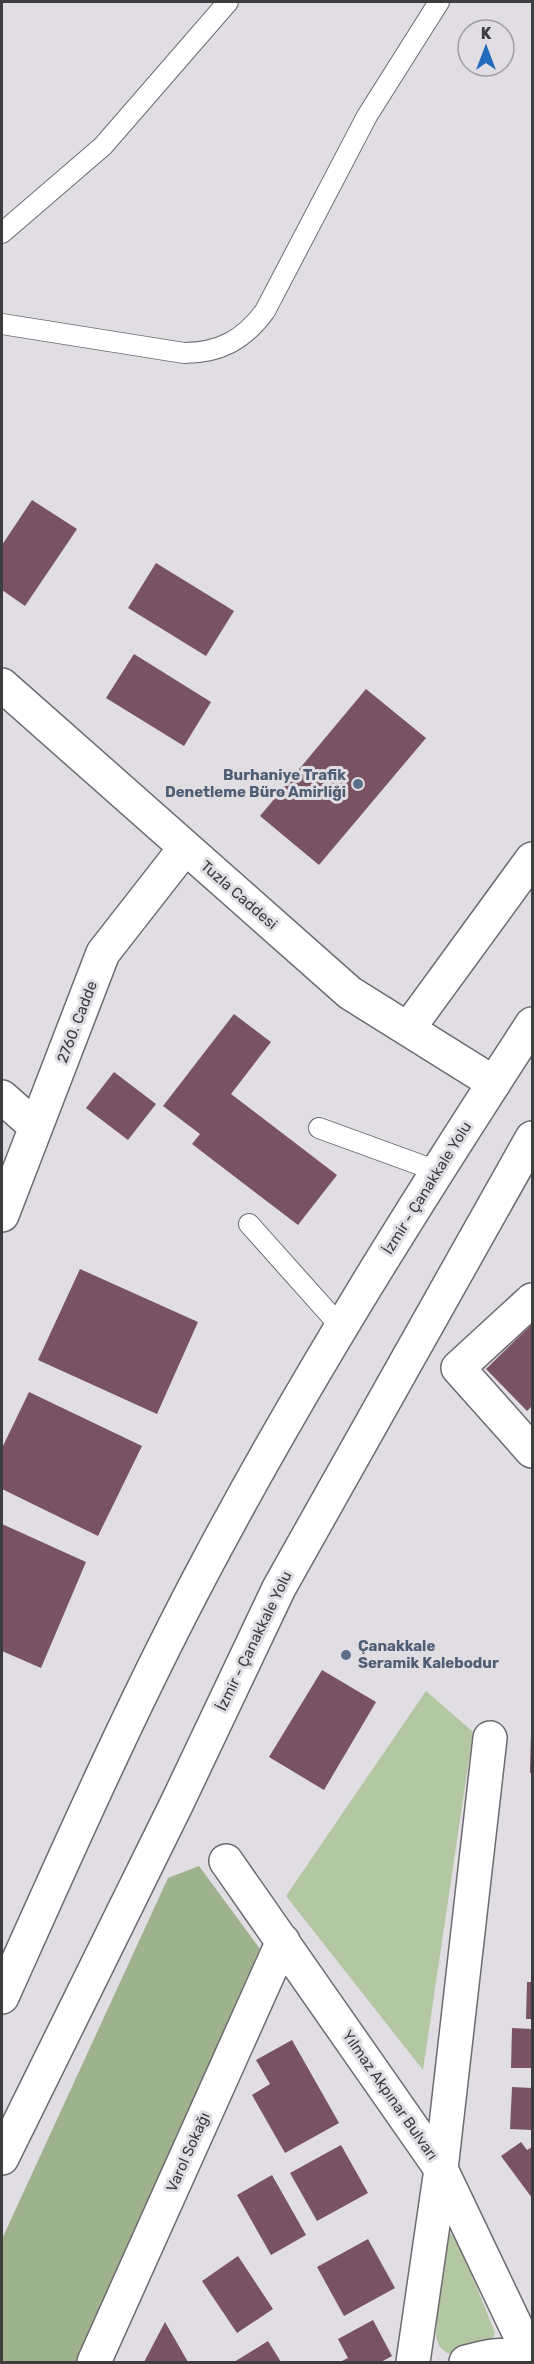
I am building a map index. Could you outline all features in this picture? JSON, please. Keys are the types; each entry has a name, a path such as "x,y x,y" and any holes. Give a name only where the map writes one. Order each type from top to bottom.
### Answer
{"main road":[{"name":"Tuzla Caddesi","path":"2,685 350,993 494,1083"},
{"name":"2760. Cadde","path":"2,1215 104,953 185,848"},
{"path":"408,1029 532,859"},
{"name":"İzmir - Çanakkale Yolu","path":"2,1996 93,1795 208,1561 341,1327 437,1171 532,1024"},
{"path":"2,1097 36,1127"},
{"name":"İzmir - Çanakkale Yolu","path":"2,2157 178,1801 279,1588 531,1143"},
{"path":"532,1300 458,1368 532,1451"},
{"path":"490,1738 441,2169 532,2360"},
{"name":"Yılmaz Akpınar Bulvarı","path":"226,1861 441,2169 413,2362"},
{"name":"Varol Sokağı","path":"94,2362 282,1941"},
{"path":"466,2362 495,2354 517,2357 527,2362"}],"lane":[{"path":"2,233 104,146 228,2"},
{"path":"2,324 184,353 214,351 243,337 265,311 367,116 440,2"},
{"path":"319,1128 437,1171"},
{"path":"249,1224 341,1327"}],"green space":[{"path":"426,1691 473,1732 423,2070 286,1896"},
{"path":"199,1866 260,1949 77,2362 2,2362 2,2239 168,1878"},
{"path":"449,2232 458,2240 495,2333 491,2342 459,2357 442,2349 436,2333 442,2243"}],"building":[{"path":"32,500 77,529 25,606 2,590 2,545"},
{"path":"156,563 234,611 206,656 128,608"},
{"path":"134,654 211,702 184,746 106,698"},
{"path":"366,689 426,738 319,865 260,816"},
{"path":"234,1014 271,1042 231,1094 337,1175 298,1225 192,1144 200,1134 163,1106"},
{"path":"114,1072 156,1104 128,1140 86,1108"},
{"path":"80,1269 198,1322 157,1414 38,1360"},
{"path":"532,1324 532,1406 527,1411 486,1369"},
{"path":"29,1392 142,1446 98,1536 2,1489 2,1448"},
{"path":"2,1524 86,1562 41,1668 2,1651"},
{"path":"322,1670 376,1702 324,1790 269,1757"},
{"path":"531,1733 532,1773 530,1773"},
{"path":"527,1982 532,1982 532,2019 526,2019"},
{"path":"512,2028 532,2029 532,2068 511,2068"},
{"path":"292,2040 339,2123 285,2153 252,2095 270,2084 256,2060"},
{"path":"512,2087 532,2088 532,2130 510,2129"},
{"path":"521,2142 527,2150 532,2147 532,2198 501,2156"},
{"path":"341,2145 368,2193 317,2221 290,2173"},
{"path":"272,2175 306,2235 271,2255 237,2195"},
{"path":"368,2239 395,2288 344,2316 317,2267"},
{"path":"238,2256 273,2309 237,2333 202,2281"},
{"path":"373,2320 392,2356 381,2362 340,2362 348,2358 338,2339"},
{"path":"165,2322 188,2362 144,2362"},
{"path":"268,2341 281,2362 234,2362"}],"place":[{"name":"Burhaniye Trafik Denetleme Büro Amirliği","path":"358,784"},
{"name":"Çanakkale Seramik Kalebodur","path":"346,1655"}]}
